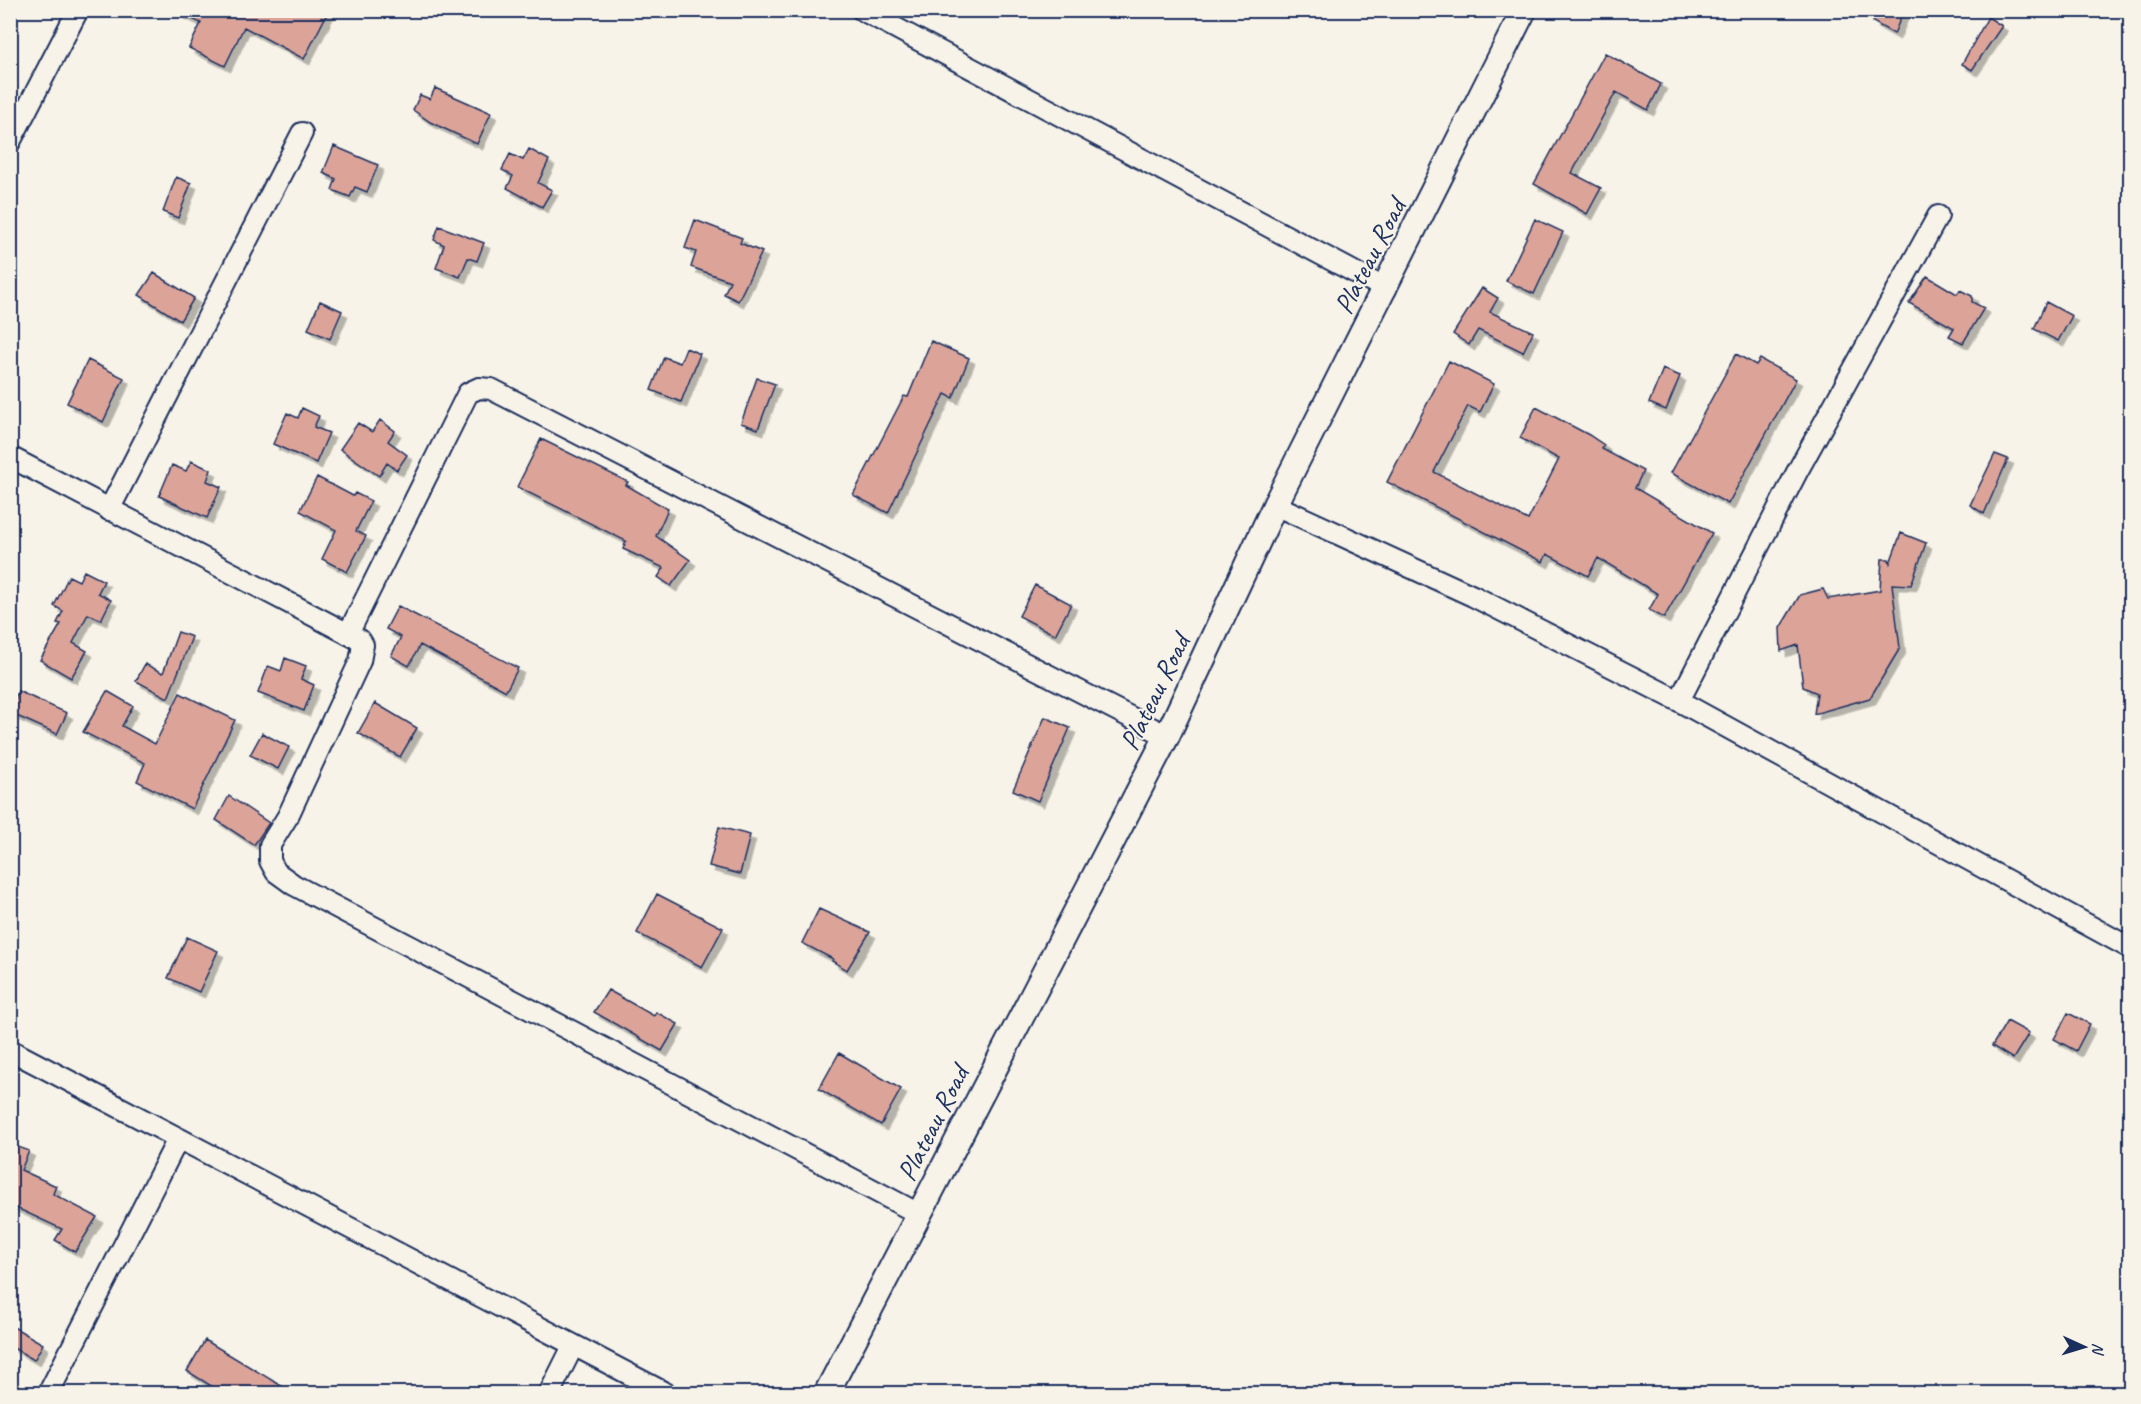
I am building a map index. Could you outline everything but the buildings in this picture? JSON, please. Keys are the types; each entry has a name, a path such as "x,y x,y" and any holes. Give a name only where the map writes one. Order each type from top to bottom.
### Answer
{"street":[{"path":"10,142 78,10"},
{"path":"862,10 1386,289"},
{"name":"Plateau Road","path":"826,1394 1167,736 1275,505 1386,289 1524,10"},
{"path":"109,510 302,133"},
{"path":"1679,700 1797,472 1938,216"},
{"path":"348,634 468,393 479,388 491,389 1167,736"},
{"path":"10,457 348,634 363,645 360,661 288,816 270,845 268,854 276,872 304,890 919,1214"},
{"path":"1275,505 1494,606 1679,700 2130,948"},
{"path":"10,1050 667,1394"},
{"path":"48,1394 178,1139"},
{"path":"549,1394 573,1346"}]}
